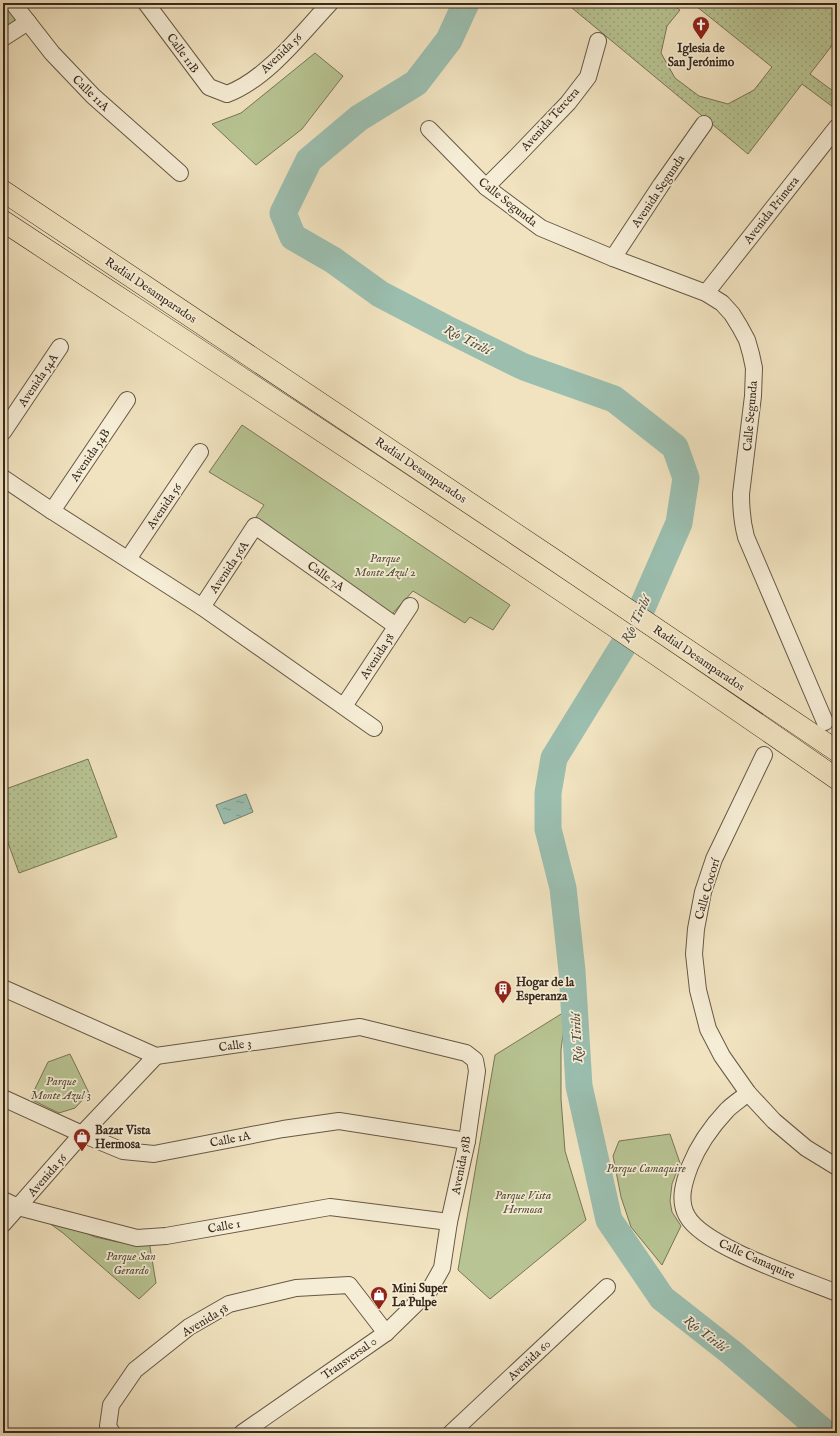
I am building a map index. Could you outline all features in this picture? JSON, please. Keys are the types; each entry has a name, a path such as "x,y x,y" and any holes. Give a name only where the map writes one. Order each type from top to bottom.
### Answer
{"main road":[{"name":"Radial Desamparados","path":"3,191 837,751"},
{"name":"Radial Desamparados","path":"3,221 541,576 837,779"}],"street":[{"name":"Calle 11A","path":"13,3 52,53 93,96 180,173"},
{"name":"Calle 11B","path":"146,3 208,87 227,94"},
{"name":"Avenida 56","path":"227,94 239,90 276,62 330,3"},
{"path":"3,38 28,22"},
{"name":"Avenida Tercera","path":"486,187 562,108 588,77 598,41"},
{"name":"Avenida Segunda","path":"613,258 661,185 704,124"},
{"name":"Avenida Primera","path":"706,293 837,127"},
{"name":"Calle Segunda","path":"429,129 486,187 541,228 613,258 706,293 722,303 732,314 740,327 751,354 754,382 741,494 742,523 746,537 825,722"},
{"name":"Avenida 54A","path":"3,432 60,347"},
{"name":"Avenida 54B","path":"52,511 127,400"},
{"name":"Avenida 56","path":"128,559 200,452"},
{"path":"3,478 202,607 374,728"},
{"name":"Avenida 56A","path":"202,607 255,526"},
{"name":"Calle 7A","path":"255,526 396,626"},
{"name":"Avenida 58","path":"344,706 410,606"},
{"name":"Calle Cocorí","path":"764,755 714,859 703,892 696,928 694,954 698,990 708,1029 722,1056 748,1093 774,1121 806,1148 837,1167"},
{"path":"3,988 156,1056"},
{"name":"Calle 3","path":"156,1056 360,1027 466,1053 475,1060"},
{"name":"Avenida 56","path":"3,1224 82,1134 156,1056"},
{"name":"Avenida 58B","path":"442,1268 467,1142 477,1071 475,1060"},
{"name":"Calle Camaquire","path":"748,1093 727,1110 695,1154 686,1177 681,1198 687,1216 697,1228 713,1240 736,1252 837,1293"},
{"name":"Calle 1A","path":"3,1098 123,1151 154,1154 283,1129 340,1121 467,1142"},
{"name":"Calle 1","path":"3,1200 18,1207 137,1238 166,1236 330,1207 450,1222"},
{"name":"Transversal 0","path":"242,1433 386,1332 429,1291 442,1268"},
{"name":"Avenida 58","path":"110,1429 111,1405 135,1370 189,1327 229,1304 296,1288 349,1285 386,1332"},
{"name":"Avenida 60","path":"451,1433 607,1287"}],"green space":[{"path":"3,3 13,3 28,22 3,38"},
{"path":"566,3 670,3 680,10 667,26 661,53 675,78 699,96 728,104 754,90 772,67 696,6 698,3 837,3 837,39 810,74 837,94 837,110 802,84 748,154"},
{"path":"315,53 343,76 302,129 256,165 212,124 241,113"},
{"name":"Parque Monte Azul 2","path":"242,425 510,605 493,630 470,617 465,623 413,591 392,614 256,517 264,505 209,472"},
{"path":"88,759 117,837 19,873 3,829 3,790"},
{"name":"Parque Vista Hermosa","path":"566,1011 561,1050 561,1099 565,1151 586,1220 490,1299 458,1270 495,1055"},
{"name":"Parque Monte Azul 3","path":"70,1054 89,1093 75,1108 59,1113 30,1099 48,1062"},
{"name":"Parque Camaquire","path":"670,1134 680,1163 672,1184 670,1201 672,1212 681,1226 662,1265 631,1227 621,1197 613,1156 619,1141"},
{"name":"Parque San Gerardo","path":"49,1217 95,1237 118,1242 149,1241 156,1283 139,1299 63,1233 49,1223"}],"water":[{"path":"246,794 253,812 224,824 216,805"}],"waterway":[{"name":"Río Tiribí","path":"466,3 449,40 416,83 359,118 309,160 283,213 293,237 333,260 380,294 524,367 614,399 675,447 686,478 679,523 631,633 554,758 548,793 548,829 563,888 572,971 579,1086 609,1220 662,1298 732,1353 825,1433"}],"place":[{"name":"Iglesia de San Jerónimo","path":"701,40"},
{"name":"Hogar de la Esperanza","path":"503,1004"},
{"name":"Bazar Vista Hermosa","path":"82,1152"},
{"name":"Mini Super La Pulpe","path":"379,1310"}]}
